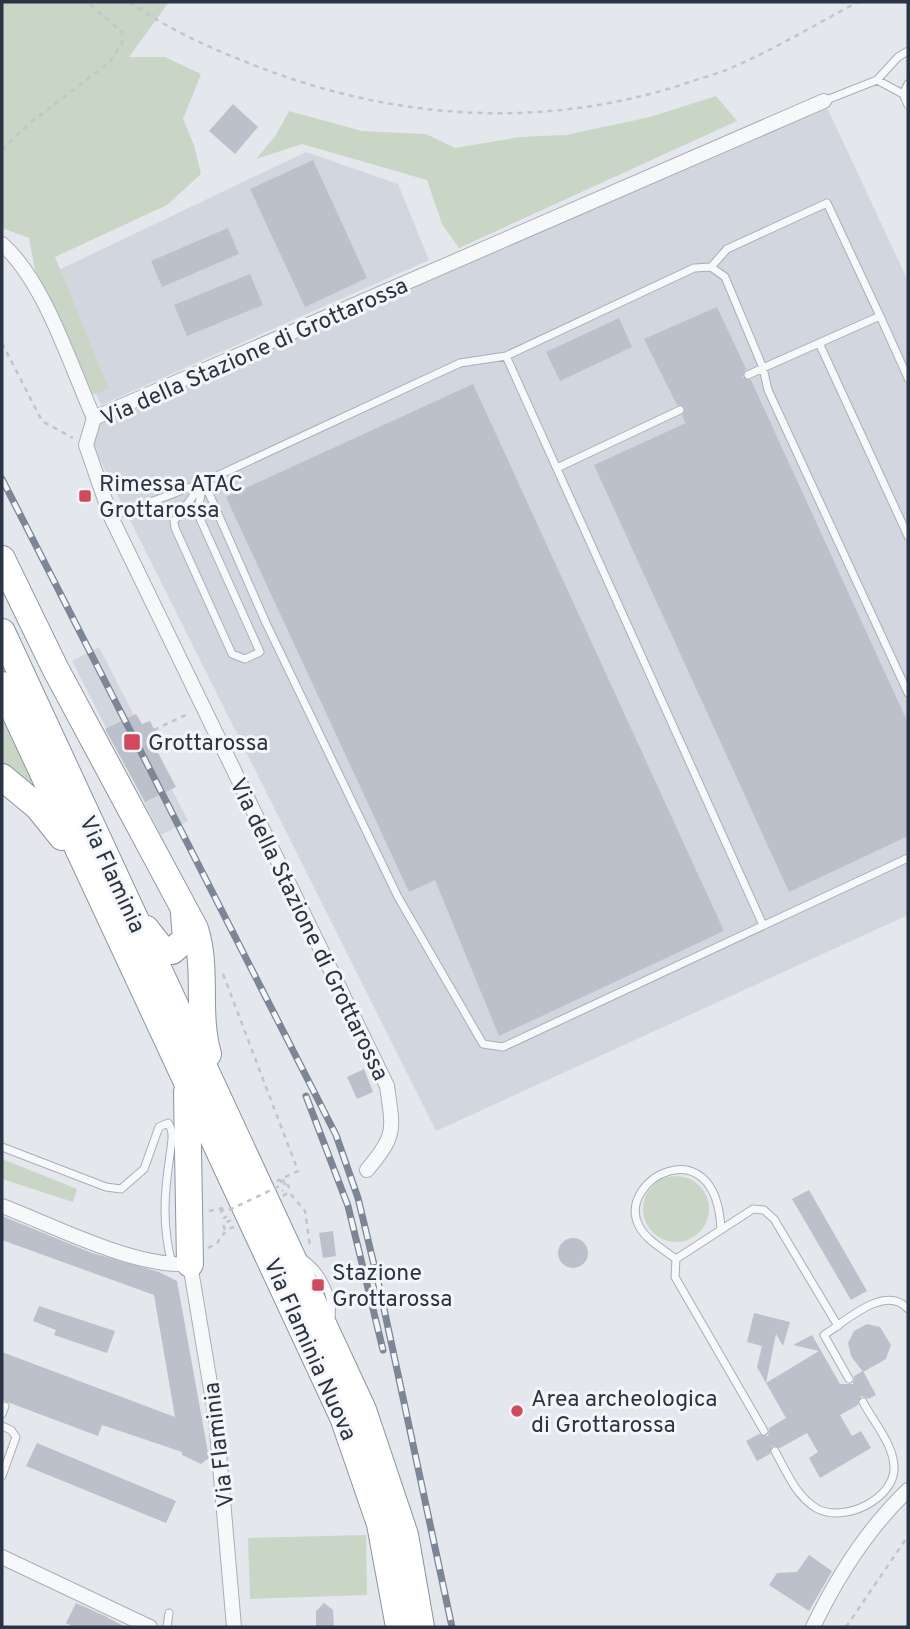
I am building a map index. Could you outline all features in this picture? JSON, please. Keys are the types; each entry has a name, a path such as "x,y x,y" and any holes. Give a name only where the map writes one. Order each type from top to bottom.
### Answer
{"highway":[{"path":"2,559 197,937 201,1025 226,1116"},
{"name":"Via Flaminia","path":"2,632 118,907 187,1084"},
{"name":"Via Flaminia","path":"2,685 226,1116"},
{"path":"2,777 45,814 118,907 161,948 172,951 184,944 187,936 182,906"},
{"path":"187,1084 189,1259"},
{"name":"Via Flaminia Nuova","path":"187,1084 326,1377 356,1449 385,1544 415,1625"},
{"name":"Via Flaminia Nuova","path":"226,1116 300,1258 363,1410 395,1500 415,1625"}],"street":[{"name":"Via della Stazione di Grottarossa","path":"367,1170 383,1150 393,1130 387,1086 111,517 86,445 94,418 824,101"},
{"path":"2,244 32,279 94,418"},
{"path":"2,1206 140,1259 189,1259"},
{"name":"Via Flaminia","path":"189,1259 216,1419 234,1627"},
{"path":"813,1627 851,1559 908,1490"},
{"path":"2,1557 150,1627"}],"lane":[{"path":"824,101 877,80 898,57 908,51"},
{"path":"877,80 903,94 908,105"},
{"path":"903,94 908,84"},
{"path":"711,267 727,249 827,203 908,378"},
{"path":"111,517 204,482 460,363 506,356 694,268 711,267 725,277 763,368 768,390 908,693"},
{"path":"748,375 880,316"},
{"path":"819,343 908,537"},
{"path":"506,356 763,925"},
{"path":"556,468 680,410"},
{"path":"204,482 197,512 260,652 245,659 232,653 175,528 174,521 204,482"},
{"path":"204,482 266,623 398,897 483,1044 503,1047 908,858"},
{"path":"2,1147 106,1187 121,1189 140,1175 159,1127 168,1123 172,1134 163,1199 165,1236 189,1259"},
{"path":"676,1259 645,1235 637,1223 639,1197 648,1184 664,1172 680,1168 694,1171 705,1181 720,1208 721,1230"},
{"path":"676,1259 753,1209 764,1210 774,1219 838,1326"},
{"path":"676,1259 675,1277 764,1431"},
{"path":"849,1379 824,1335 881,1299 896,1301 908,1309"},
{"path":"775,1451 794,1486 814,1507 830,1514 842,1514 866,1505 888,1486 894,1467 888,1447 863,1402"},
{"path":"2,1426 11,1430 16,1437 2,1476"},
{"path":"167,1627 169,1613"}],"path":[{"path":"2,150 30,123 110,62 122,43 122,32 88,2"},
{"path":"129,2 198,43 297,83 394,107 462,114 591,106 649,95 730,69 858,2"},
{"path":"2,343 42,421 86,445"},
{"path":"154,730 186,715"},
{"path":"222,971 298,1171 279,1180"},
{"path":"229,1210 287,1183"},
{"path":"289,1192 305,1211 300,1258"},
{"path":"221,1211 224,1218"},
{"path":"189,1259 218,1243 225,1230"},
{"path":"846,1627 908,1536"}],"shaded area":[{"name":"Rimessa ATAC Grottarossa","path":"824,101 908,281 908,915 436,1131 84,428"},
{"path":"306,152 398,184 429,260 101,405 42,278"},
{"path":"99,647 188,821 161,835 72,661"}],"green space":[{"path":"2,2 169,2 129,57 165,57 201,74 183,119 194,145 201,174 167,205 55,257 109,389 91,395 35,270 29,238 2,228"},
{"path":"716,96 737,121 459,248 442,224 427,180 302,144 256,159 276,135 289,111 362,131 426,134 455,148 520,137 566,135 650,117"},
{"path":"2,698 44,795 2,765"},
{"path":"2,1159 77,1189 73,1202 2,1179"},
{"path":"676,1176 689,1179 699,1186 706,1196 709,1209 706,1222 699,1232 689,1239 676,1242 663,1239 653,1232 646,1222 643,1209 646,1196 653,1186 663,1179"},
{"path":"366,1535 367,1595 250,1599 248,1538"}],"building":[{"path":"233,104 258,127 235,154 209,131"},
{"path":"313,160 367,278 305,307 250,189"},
{"path":"228,228 239,254 162,287 151,261"},
{"path":"250,274 263,305 187,336 174,305"},
{"path":"717,307 746,369 742,377 751,380 908,723 908,836 789,892 594,465 686,423 682,416 685,407 677,405 644,339"},
{"path":"619,318 632,347 560,381 546,352"},
{"path":"473,384 724,931 499,1036 435,880 409,892 226,497"},
{"path":"136,714 142,724 150,721 163,748 157,751 176,787 145,802 105,729"},
{"path":"364,1069 373,1092 357,1099 347,1077"},
{"path":"809,1190 867,1291 851,1300 792,1199"},
{"path":"2,1216 92,1253 159,1272 177,1281 209,1458 201,1464 182,1455 182,1452 102,1425 98,1436 2,1400 2,1352 175,1417 154,1295 2,1240"},
{"path":"333,1231 336,1256 323,1258 319,1233"},
{"path":"573,1238 583,1243 588,1253 583,1263 573,1268 563,1263 558,1253 563,1243"},
{"path":"39,1306 115,1331 107,1353 54,1335 56,1330 33,1321"},
{"path":"754,1313 790,1322 783,1346 776,1334 766,1383 757,1367 762,1346 747,1342"},
{"path":"867,1324 880,1327 891,1345 886,1359 863,1372 851,1356 848,1343 854,1331"},
{"path":"812,1335 840,1384 853,1384 854,1376 863,1371 876,1395 868,1399 861,1396 858,1405 840,1415 852,1436 861,1431 871,1448 820,1478 809,1458 818,1452 807,1433 780,1448 772,1446 770,1454 757,1461 746,1441 759,1434 768,1436 769,1428 786,1418 766,1383 819,1351 793,1345"},
{"path":"37,1443 176,1501 166,1523 26,1466"},
{"path":"809,1555 832,1571 809,1611 769,1585 777,1573 797,1572"},
{"path":"76,1603 125,1627 74,1627 66,1623"},
{"path":"324,1603 333,1610 334,1627 316,1627 316,1611"}],"railway":[{"path":"2,479 336,1135 358,1198 380,1290 452,1627"},
{"path":"306,1096 348,1206 383,1350"}],"place":[{"name":"Rimessa ATAC Grottarossa","path":"85,496"},
{"name":"Grottarossa","path":"132,742"},
{"name":"Stazione Grottarossa","path":"318,1285"},
{"name":"Area archeologica di Grottarossa","path":"517,1411"}]}
